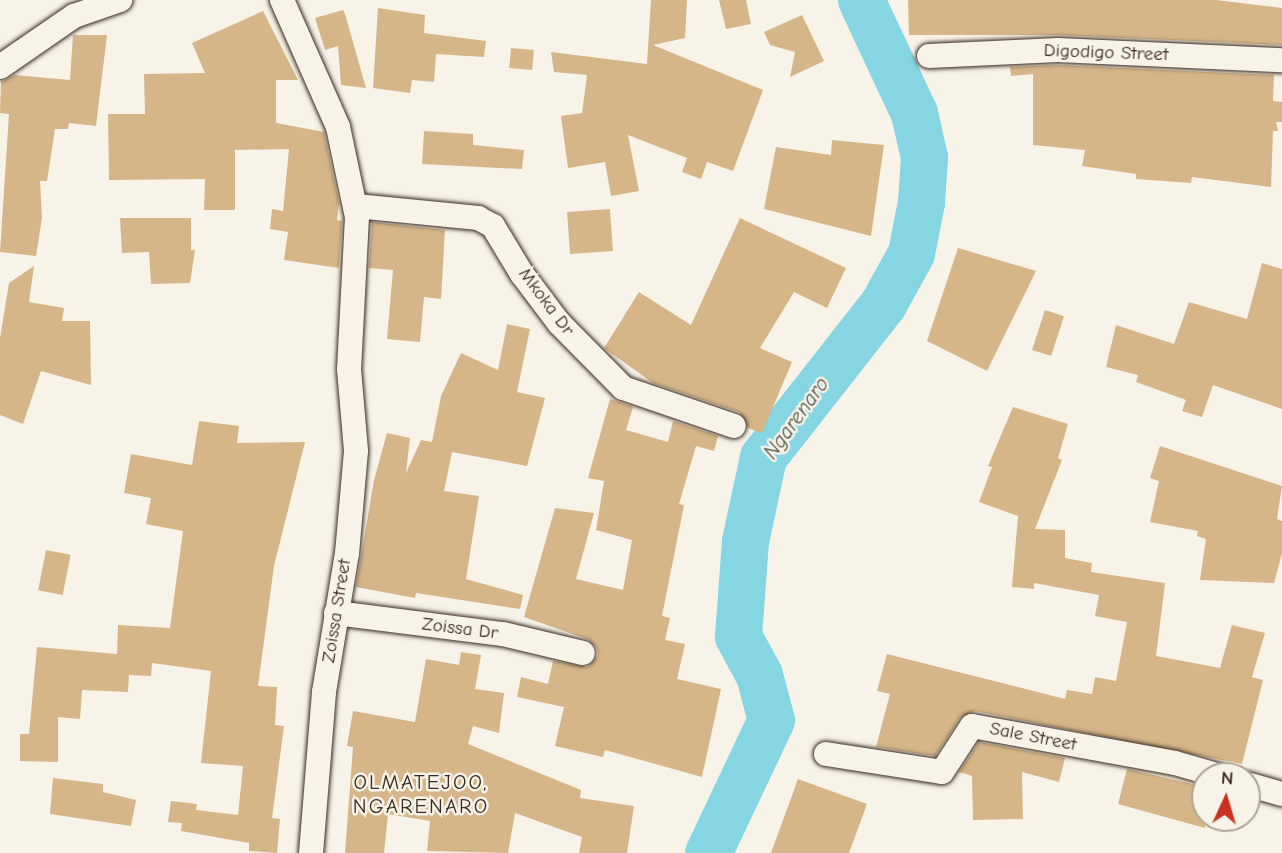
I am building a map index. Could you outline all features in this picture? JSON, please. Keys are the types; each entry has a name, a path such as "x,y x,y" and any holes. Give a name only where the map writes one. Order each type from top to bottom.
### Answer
{"street":[{"path":"0,67 74,16 120,0"},
{"path":"282,0 338,127 356,206"},
{"name":"Digodigo Street","path":"929,56 1058,50 1282,60"},
{"name":"Zoissa Street","path":"312,853 324,692 347,554 356,451 349,369 356,297 356,206"},
{"name":"Mkoka Dr","path":"356,206 469,216 493,226 559,323 623,388 734,426"},
{"name":"Zoissa Dr","path":"336,613 503,634 583,653"},
{"name":"Sale Street","path":"826,754 942,772 972,726 1191,768"},
{"path":"1261,788 1282,794"}],"building":[{"path":"651,0 687,0 685,38 653,45 763,90 733,171 707,162 701,179 682,172 687,158 628,135 639,191 611,196 605,162 568,168 561,116 582,113 587,75 554,72 551,52 647,64"},
{"path":"719,0 746,0 751,24 726,29"},
{"path":"908,0 1216,0 1282,8 1282,45 1059,35 909,35"},
{"path":"378,8 425,15 424,33 486,41 484,57 436,54 434,82 412,80 410,93 373,88"},
{"path":"343,10 366,88 341,85 338,46 325,50 315,18"},
{"path":"263,11 298,80 276,80 276,123 324,132 339,203 337,220 342,221 339,268 284,260 288,232 270,229 272,209 283,211 289,149 235,150 235,210 204,210 205,179 109,180 108,114 145,114 144,74 205,73 192,43"},
{"path":"802,15 824,61 790,77 795,52 770,45 764,32"},
{"path":"73,35 107,35 96,126 69,123 68,129 55,129 47,181 40,181 42,218 36,256 0,252 9,114 0,113 1,82 15,75 70,80"},
{"path":"511,48 534,50 532,70 509,68"},
{"path":"1058,65 1274,75 1273,101 1282,102 1282,122 1276,122 1278,131 1273,131 1271,187 1192,177 1191,183 1136,179 1136,174 1082,166 1085,150 1033,145 1033,74 1011,76 1010,67"},
{"path":"424,131 473,134 473,145 524,150 522,169 422,164"},
{"path":"832,140 884,145 871,236 764,209 776,147 831,155"},
{"path":"610,209 613,251 570,254 567,212"},
{"path":"120,218 191,218 191,250 195,250 190,283 151,284 149,252 122,253"},
{"path":"740,218 846,268 827,308 794,292 760,348 792,362 762,433 748,428 739,412 653,383 604,348 639,292 691,325"},
{"path":"372,222 445,230 441,299 424,297 420,342 387,339 393,270 369,268"},
{"path":"958,248 1036,271 987,371 927,341"},
{"path":"1262,263 1282,269 1282,409 1213,385 1202,417 1182,411 1186,400 1136,382 1138,375 1106,367 1116,325 1174,344 1189,302 1247,319"},
{"path":"34,266 29,302 64,308 62,321 90,321 91,385 41,371 23,424 0,415 0,338 9,283"},
{"path":"1045,310 1064,316 1051,356 1032,350"},
{"path":"507,324 530,329 517,392 545,398 527,466 452,452 444,491 479,496 466,579 523,595 520,609 416,593 415,598 356,587 374,480 387,433 410,438 406,473 421,440 432,442 441,396 461,353 498,370"},
{"path":"610,399 633,407 626,430 668,442 673,421 718,436 714,451 696,446 679,504 684,505 662,616 670,618 665,640 685,644 677,679 721,689 702,777 605,750 603,757 555,746 564,707 517,697 521,677 548,684 553,661 587,667 598,656 597,648 587,639 524,617 555,508 594,513 576,579 623,590 632,540 596,530 604,481 588,478"},
{"path":"1013,407 1068,424 1058,458 1062,460 1035,529 1065,530 1065,558 1092,563 1091,572 1165,583 1156,656 1220,668 1232,625 1265,633 1252,677 1263,680 1242,762 975,711 960,718 935,756 876,747 890,694 877,691 887,654 1065,699 1067,690 1092,694 1095,677 1116,681 1127,622 1095,616 1099,595 1034,583 1034,589 1012,587 1018,516 979,502 992,467 988,466"},
{"path":"199,421 239,426 237,443 305,442 274,566 258,686 277,687 275,725 284,726 272,818 280,819 277,853 249,851 249,843 181,831 182,823 168,822 171,801 197,804 196,810 238,815 243,766 201,763 211,671 152,663 151,676 129,675 128,692 82,690 80,719 58,717 58,762 20,761 20,734 29,734 37,647 117,654 118,625 170,628 183,531 146,524 151,498 124,493 131,454 192,465"},
{"path":"1160,446 1282,486 1277,519 1282,521 1282,553 1274,583 1200,580 1206,539 1197,536 1198,531 1150,522 1159,481 1150,478"},
{"path":"46,550 71,555 63,595 38,590"},
{"path":"461,652 481,655 475,689 504,693 499,733 473,726 468,744 581,790 580,798 634,806 627,853 579,853 582,837 515,813 508,853 427,851 430,821 388,814 384,853 345,853 353,747 347,746 353,711 415,722 426,659 459,665"},
{"path":"979,742 1065,758 1059,782 1022,772 1023,819 973,820 972,776 959,772"},
{"path":"1127,769 1191,784 1191,824 1118,804"},
{"path":"53,778 103,784 103,792 136,800 131,826 50,814"},
{"path":"798,779 867,804 849,853 771,853"}],"waterway":[{"name":"Ngarenaro","path":"708,853 771,720 759,675 738,636 745,541 763,457 883,304 911,253 921,202 924,157 914,113 861,0"}],"district":[{"name":"OLMATEJOO, NGARENARO","path":"421,794"}]}
